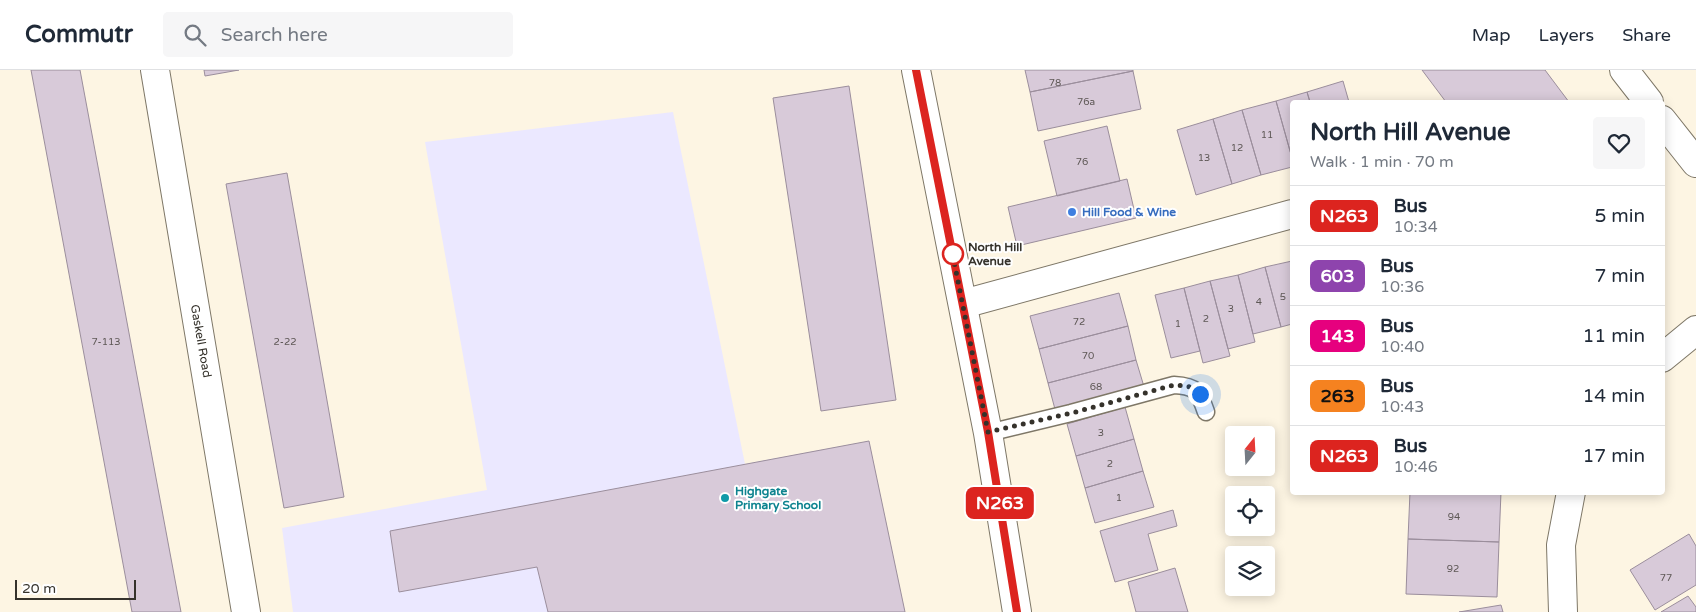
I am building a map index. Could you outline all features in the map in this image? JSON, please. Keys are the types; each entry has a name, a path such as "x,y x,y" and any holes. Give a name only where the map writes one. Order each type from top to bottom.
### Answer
{"main road":[{"name":"Gaskell Road","path":"155,70 246,612"},
{"path":"916,70 988,432 1017,612"},
{"path":"1624,70 1647,100"},
{"path":"1665,124 1696,163"},
{"path":"963,304 1290,215"},
{"path":"1665,356 1696,330"},
{"path":"1563,612 1561,545 1570,495"}],"lane":[{"path":"988,432 1072,413 1174,385 1188,386 1200,394 1206,412"}],"shaded area":[{"name":"Highgate Primary School","path":"673,112 745,464 869,441 904,612 293,612 282,528 487,490 425,142"}],"building":[{"path":"31,70 80,70 181,612 132,612"},
{"path":"204,70 239,70 205,76"},
{"path":"1025,70 1133,70 1133,71 1030,92"},
{"path":"1422,70 1545,70 1568,100 1444,100"},
{"path":"1133,71 1141,109 1038,131 1030,92"},
{"path":"1343,81 1348,100 1309,100 1307,92"},
{"path":"849,86 896,400 821,411 773,98"},
{"path":"1307,92 1309,100 1290,100 1290,151 1276,101"},
{"path":"1276,101 1290,151 1290,168 1261,175 1242,110"},
{"path":"1242,110 1261,175 1232,184 1213,119"},
{"path":"1213,119 1232,184 1196,195 1177,130"},
{"path":"1107,126 1120,181 1057,196 1044,141"},
{"path":"287,173 344,497 284,508 226,184"},
{"name":"Hill Food & Wine","path":"1127,179 1136,218 1017,246 1008,207"},
{"path":"1290,261 1290,325 1281,327 1265,267"},
{"path":"1265,267 1281,327 1253,334 1238,275"},
{"path":"1238,275 1255,342 1228,349 1210,281"},
{"path":"1210,281 1230,356 1203,363 1184,288"},
{"path":"1184,288 1200,351 1171,358 1155,295"},
{"path":"1119,293 1128,326 1039,349 1030,316"},
{"path":"1128,326 1136,360 1048,383 1039,349"},
{"path":"1136,360 1145,390 1056,413 1048,383"},
{"path":"1125,407 1134,439 1076,456 1067,424"},
{"path":"1134,439 1143,471 1085,488 1076,456"},
{"name":"Highgate Primary School","path":"869,441 905,612 548,612 537,567 399,592 390,531"},
{"path":"1143,471 1154,507 1095,523 1085,488"},
{"path":"1410,495 1501,495 1499,542 1408,539"},
{"path":"1173,510 1177,526 1148,534 1158,570 1115,582 1100,531"},
{"path":"1689,534 1696,546 1696,585 1655,610 1630,570"},
{"path":"1408,539 1499,542 1497,597 1406,594"},
{"path":"1175,568 1188,612 1136,612 1128,582"},
{"path":"1688,596 1696,607 1696,612 1661,612"},
{"path":"1501,605 1503,612 1459,612"}],"bus line":[{"name":"N263","path":"916,70 988,432 1017,612"}],"place":[{"name":"Hill Food & Wine","path":"1072,212"},
{"name":"North Hill Avenue","path":"953,254"},
{"name":"Highgate Primary School","path":"725,498"}],"route":[{"path":"953,254 951,246 988,432 1072,413 1174,385 1188,386 1200,394"}]}
